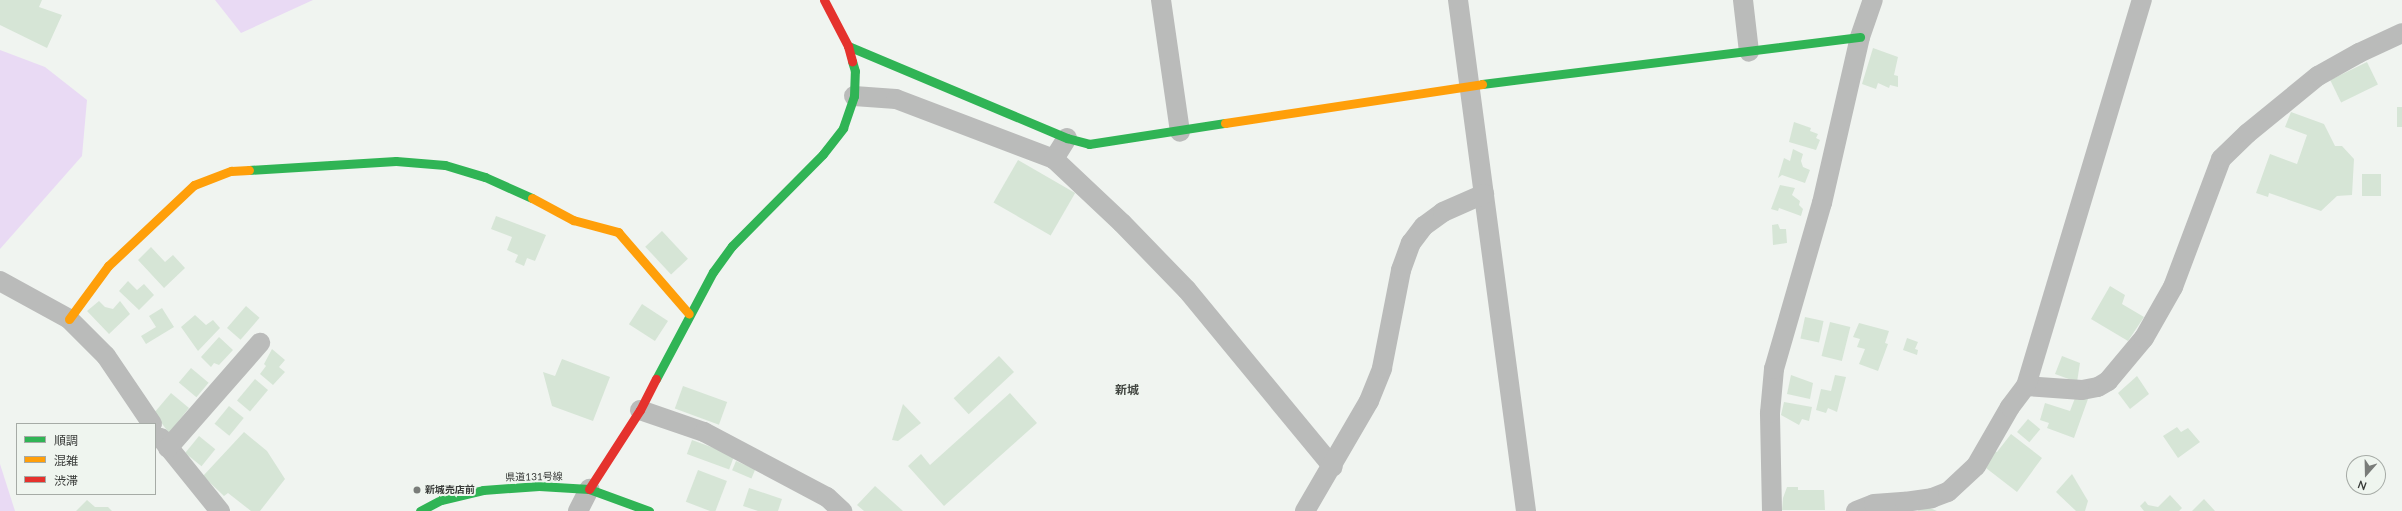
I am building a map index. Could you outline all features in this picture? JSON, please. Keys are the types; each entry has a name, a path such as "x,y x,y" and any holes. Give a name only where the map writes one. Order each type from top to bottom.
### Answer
{"street":[{"path":"578,511 589,489 640,410 689,314 713,272 732,246 823,154 843,128 854,96 855,71 848,46 824,0"},
{"path":"1161,0 1180,132"},
{"path":"1458,0 1471,85 1526,511"},
{"path":"1743,0 1749,52"},
{"path":"1772,511 1770,413 1774,369 1822,203 1860,37 1873,0"},
{"path":"1856,511 1874,504 1911,501 1948,492 1976,466 2010,406 2026,386 2142,0"},
{"path":"2026,386 2082,390 2098,387 2108,381 2144,338 2172,287 2221,159 2248,133 2318,76 2359,53 2402,34"},
{"path":"848,46 1067,138 1089,144 1180,132 1471,85 1749,52 1860,37"},
{"path":"854,96 896,100 1054,159 1122,223 1187,290 1333,466"},
{"path":"1054,159 1067,138"},
{"path":"69,319 108,266 194,185 231,171 396,161 445,165 485,177 523,193 573,220 618,232 689,314"},
{"path":"1305,511 1333,466 1368,401 1382,368 1401,270 1411,243 1424,226 1443,212 1484,194"},
{"path":"0,281 69,319 106,356 151,423"},
{"path":"168,448 260,343"},
{"path":"640,410 704,432 827,497 842,511"},
{"path":"156,430 168,448 220,511"},
{"name":"県道131号線","path":"424,510 441,500 483,490 539,486 589,489 649,511"}],"shaded area":[{"path":"215,0 313,0 241,33"},
{"path":"0,50 45,67 87,100 82,156 0,249"},
{"path":"0,464 15,511 0,511"}],"building":[{"path":"0,0 42,0 39,7 62,15 47,48 0,25"},
{"path":"1873,48 1898,57 1894,75 1898,76 1898,87 1890,85 1889,88 1878,83 1876,89 1862,84"},
{"path":"2367,62 2378,84 2341,102 2330,80"},
{"path":"2397,107 2402,107 2402,127 2397,127"},
{"path":"2291,112 2324,124 2335,146 2342,146 2354,159 2352,195 2337,196 2321,211 2269,193 2268,197 2256,193 2270,154 2297,164 2307,135 2285,127"},
{"path":"1794,122 1811,128 1810,131 1818,134 1816,138 1820,140 1816,150 1789,142"},
{"path":"1793,149 1803,154 1801,161 1803,167 1810,170 1805,183 1782,175 1778,178 1784,158 1790,161"},
{"path":"1018,160 1075,193 1051,235 994,202"},
{"path":"2362,174 2381,174 2381,196 2362,196"},
{"path":"1780,185 1795,188 1792,195 1800,201 1799,205 1803,209 1801,216 1779,208 1778,211 1771,209"},
{"path":"496,216 546,235 535,261 527,258 524,266 515,262 518,255 507,250 512,237 491,229"},
{"path":"1778,224 1780,229 1786,229 1787,243 1773,245 1772,225"},
{"path":"662,231 688,259 671,274 645,247"},
{"path":"151,247 165,262 173,255 185,268 164,288 138,260"},
{"path":"128,281 137,290 144,284 154,295 139,310 119,291"},
{"path":"2110,286 2125,295 2122,304 2144,317 2128,341 2091,319"},
{"path":"99,301 105,307 113,309 120,301 130,314 109,334 87,311"},
{"path":"642,304 668,321 655,341 629,324"},
{"path":"246,306 260,318 241,340 227,328"},
{"path":"162,308 174,327 146,344 141,336 156,327 149,316"},
{"path":"195,315 206,325 213,320 220,328 198,351 181,327"},
{"path":"1805,317 1824,321 1819,342 1800,339"},
{"path":"1830,322 1850,327 1842,361 1822,356"},
{"path":"1859,323 1889,331 1885,343 1888,344 1878,371 1859,364 1865,349 1857,347 1860,339 1853,337"},
{"path":"219,337 233,350 219,365 214,363 211,367 201,357"},
{"path":"1907,338 1918,342 1915,349 1918,350 1917,355 1903,350"},
{"path":"272,349 285,360 279,367 285,372 273,385 260,374 266,366 264,364"},
{"path":"999,356 1014,372 969,414 954,398"},
{"path":"2062,356 2080,363 2077,382 2055,374"},
{"path":"562,359 610,377 593,421 552,406 543,372 555,376"},
{"path":"191,368 209,383 196,397 179,383"},
{"path":"1791,375 1813,383 1810,399 1787,394"},
{"path":"1835,375 1846,377 1837,412 1828,408 1826,413 1816,410 1821,389 1831,391"},
{"path":"2137,376 2149,394 2130,409 2118,393"},
{"path":"255,379 268,390 250,411 237,400"},
{"path":"683,386 727,402 719,425 675,409"},
{"path":"171,393 189,408 169,433 154,413"},
{"path":"1010,393 1037,423 944,506 908,466 921,454 930,465"},
{"path":"2075,398 2088,399 2074,438 2047,428 2049,423 2040,420 2045,403 2070,411"},
{"path":"1784,402 1812,407 1809,421 1802,419 1799,425 1781,415"},
{"path":"903,404 921,423 898,441 892,440"},
{"path":"229,406 244,418 229,436 215,424"},
{"path":"2028,419 2040,429 2029,442 2017,432"},
{"path":"2177,427 2181,432 2188,428 2200,442 2178,458 2163,436"},
{"path":"244,432 267,451 285,479 260,511 251,511 228,493 224,496 203,476"},
{"path":"2011,434 2042,458 2017,492 1986,468 1994,451 1997,452"},
{"path":"199,436 215,449 201,466 185,453"},
{"path":"692,440 734,455 729,469 687,454"},
{"path":"736,461 755,469 751,478 732,470"},
{"path":"698,470 727,481 715,511 710,511 686,502"},
{"path":"2072,474 2088,501 2085,511 2076,511 2056,492"},
{"path":"875,486 903,511 864,511 857,505"},
{"path":"1787,487 1798,487 1798,490 1824,490 1825,510 1782,510 1783,498"},
{"path":"749,488 782,499 778,511 758,511 743,506"},
{"path":"2170,495 2182,508 2179,511 2144,511 2140,506 2145,501 2148,505 2158,507"},
{"path":"2204,499 2215,511 2192,511"},
{"path":"87,500 95,507 108,507 112,511 76,511"},
{"path":"1920,504 1937,511 1918,511"}],"traffic: fast":[{"path":"1482,84 1860,37"},
{"path":"848,46 1067,138 1089,144 1225,123"},
{"path":"656,379 713,272 732,246 823,154 843,128 854,96 855,71 852,61"},
{"path":"249,170 396,161 445,165 485,177 532,198"},
{"path":"420,511 441,500 483,490 539,486 589,489 649,511"}],"traffic: slow":[{"path":"1225,123 1482,84"},
{"path":"69,319 108,266 194,185 231,171 249,170"},
{"path":"532,198 573,220 618,232 689,314"}],"traffic: jam":[{"path":"824,0 848,46 852,61"},
{"path":"589,489 640,410 656,379"}],"place":[{"name":"新城売店前","path":"417,490"}],"district":[{"name":"新城","path":"1127,390"}]}
